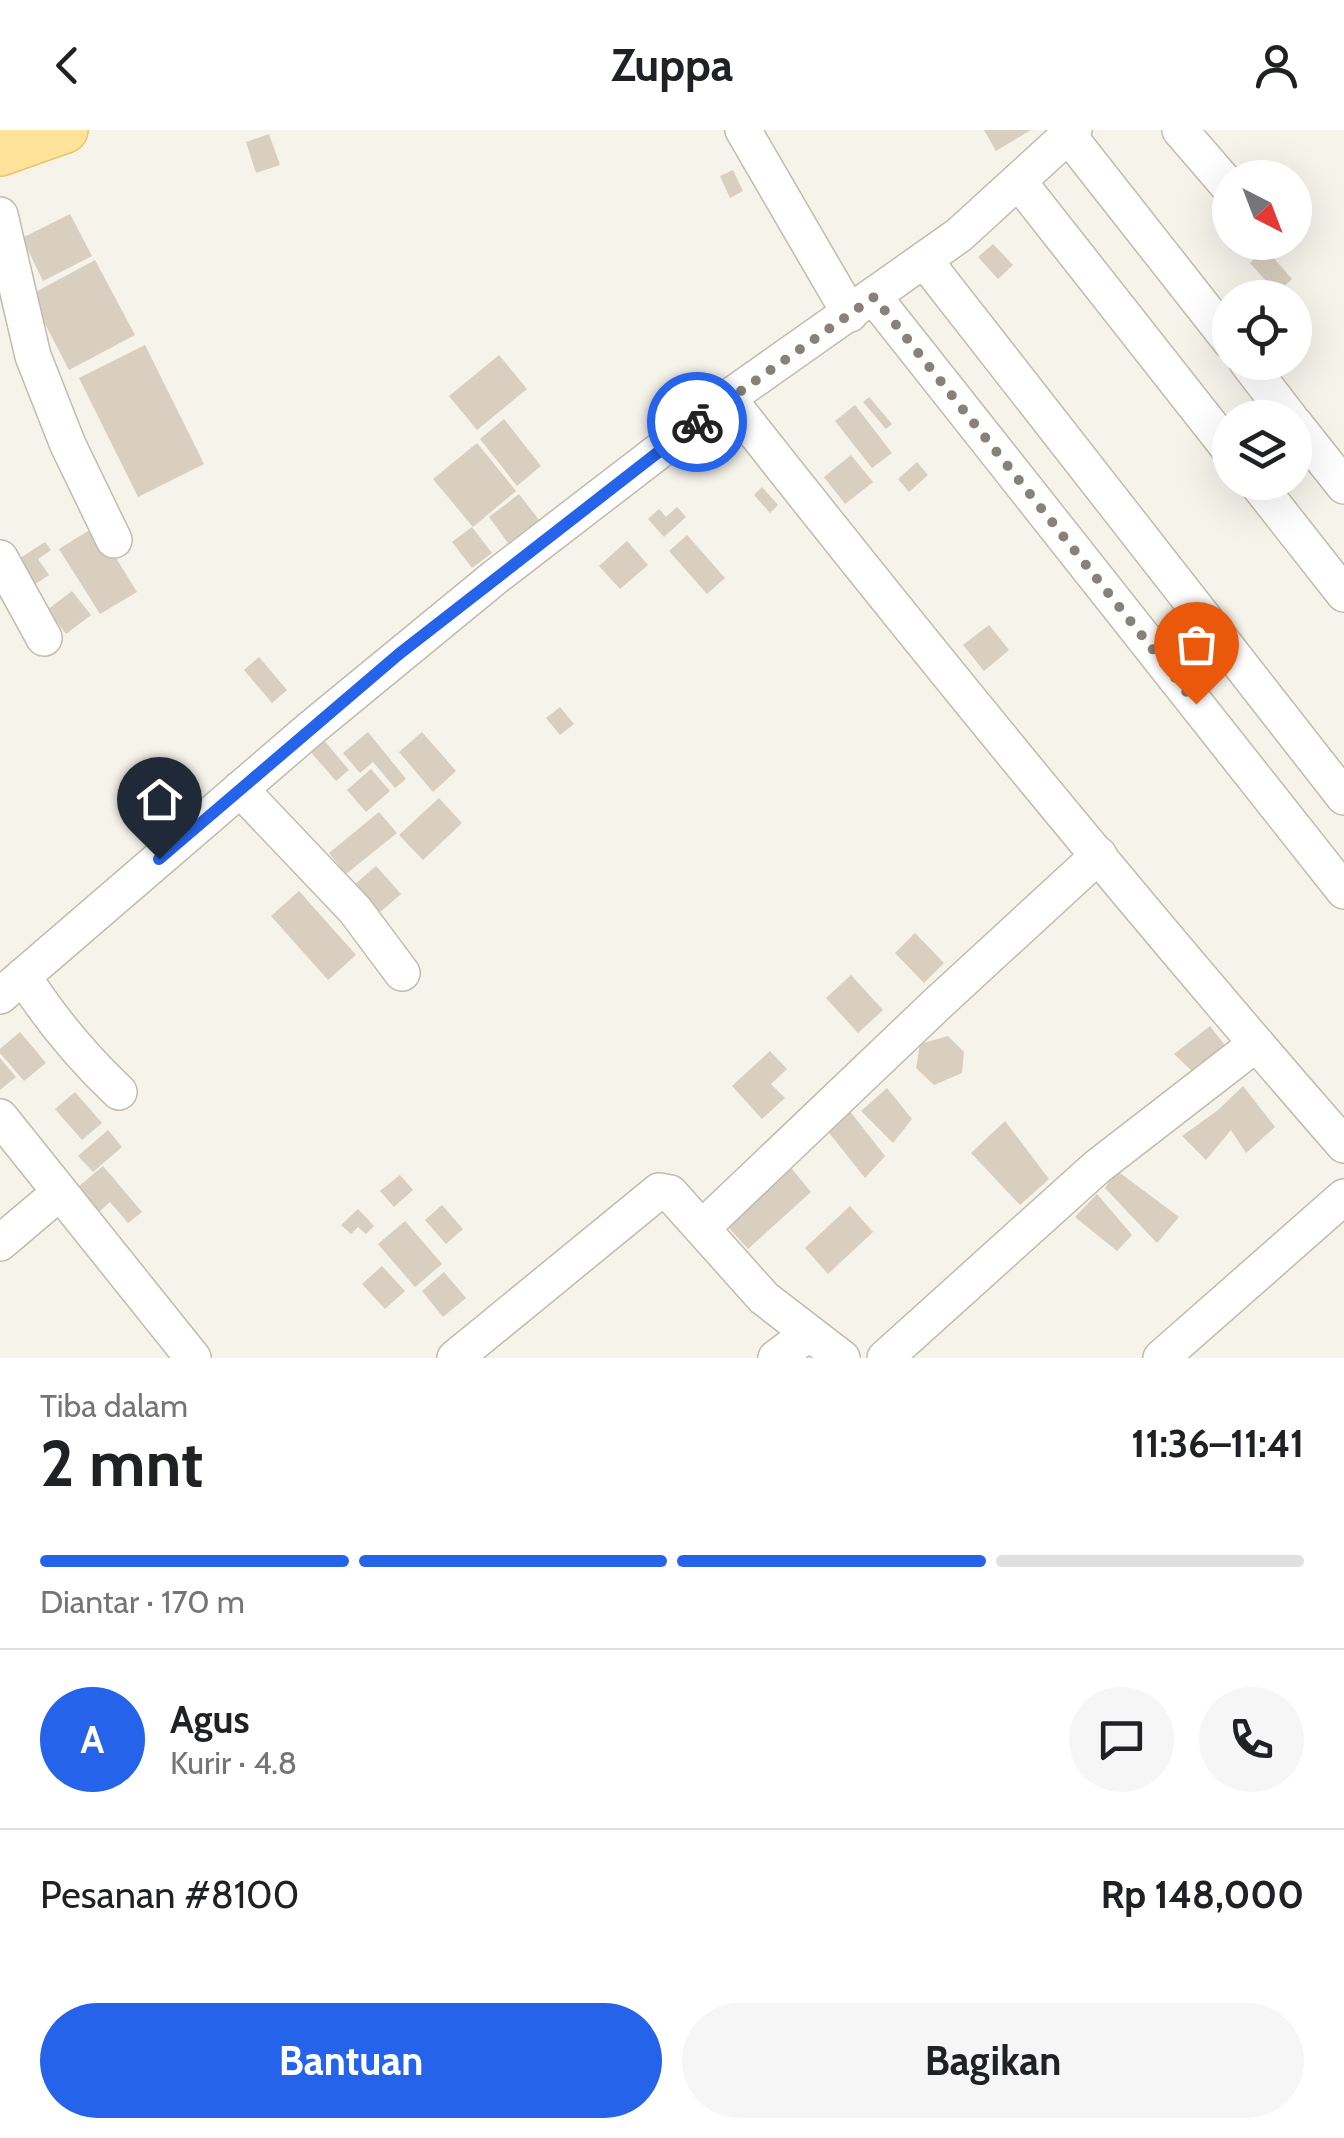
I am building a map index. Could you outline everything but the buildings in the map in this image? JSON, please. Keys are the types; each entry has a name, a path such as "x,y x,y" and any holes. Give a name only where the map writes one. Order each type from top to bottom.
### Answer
{"main road":[{"path":"0,154 64,130"}],"street":[{"path":"743,130 862,305 1344,891"},
{"path":"1180,130 1212,167"},
{"path":"119,1092 51,1020 11,986 240,788 480,589 728,398 925,261 1019,182 1071,132 1212,317"},
{"path":"1019,182 1212,427"},
{"path":"0,215 33,356 68,446 114,540"},
{"path":"925,261 1344,797"},
{"path":"1261,380 1276,400"},
{"path":"728,398 970,701 1344,1144"},
{"path":"1312,446 1344,486"},
{"path":"1270,500 1344,594"},
{"path":"0,558 44,638"},
{"path":"240,788 354,910 402,974"},
{"path":"702,1228 936,1004 1100,855"},
{"path":"884,1358 1097,1167 1256,1044"},
{"path":"0,1117 193,1358"},
{"path":"455,1358 659,1192 670,1193 764,1298 842,1358"},
{"path":"0,1243 59,1193"},
{"path":"1161,1358 1344,1197"},
{"path":"776,1358 808,1334"}],"way so far":[{"path":"697,422 874,297 1196,704"}],"route":[{"path":"159,859 399,654 697,422"}]}
